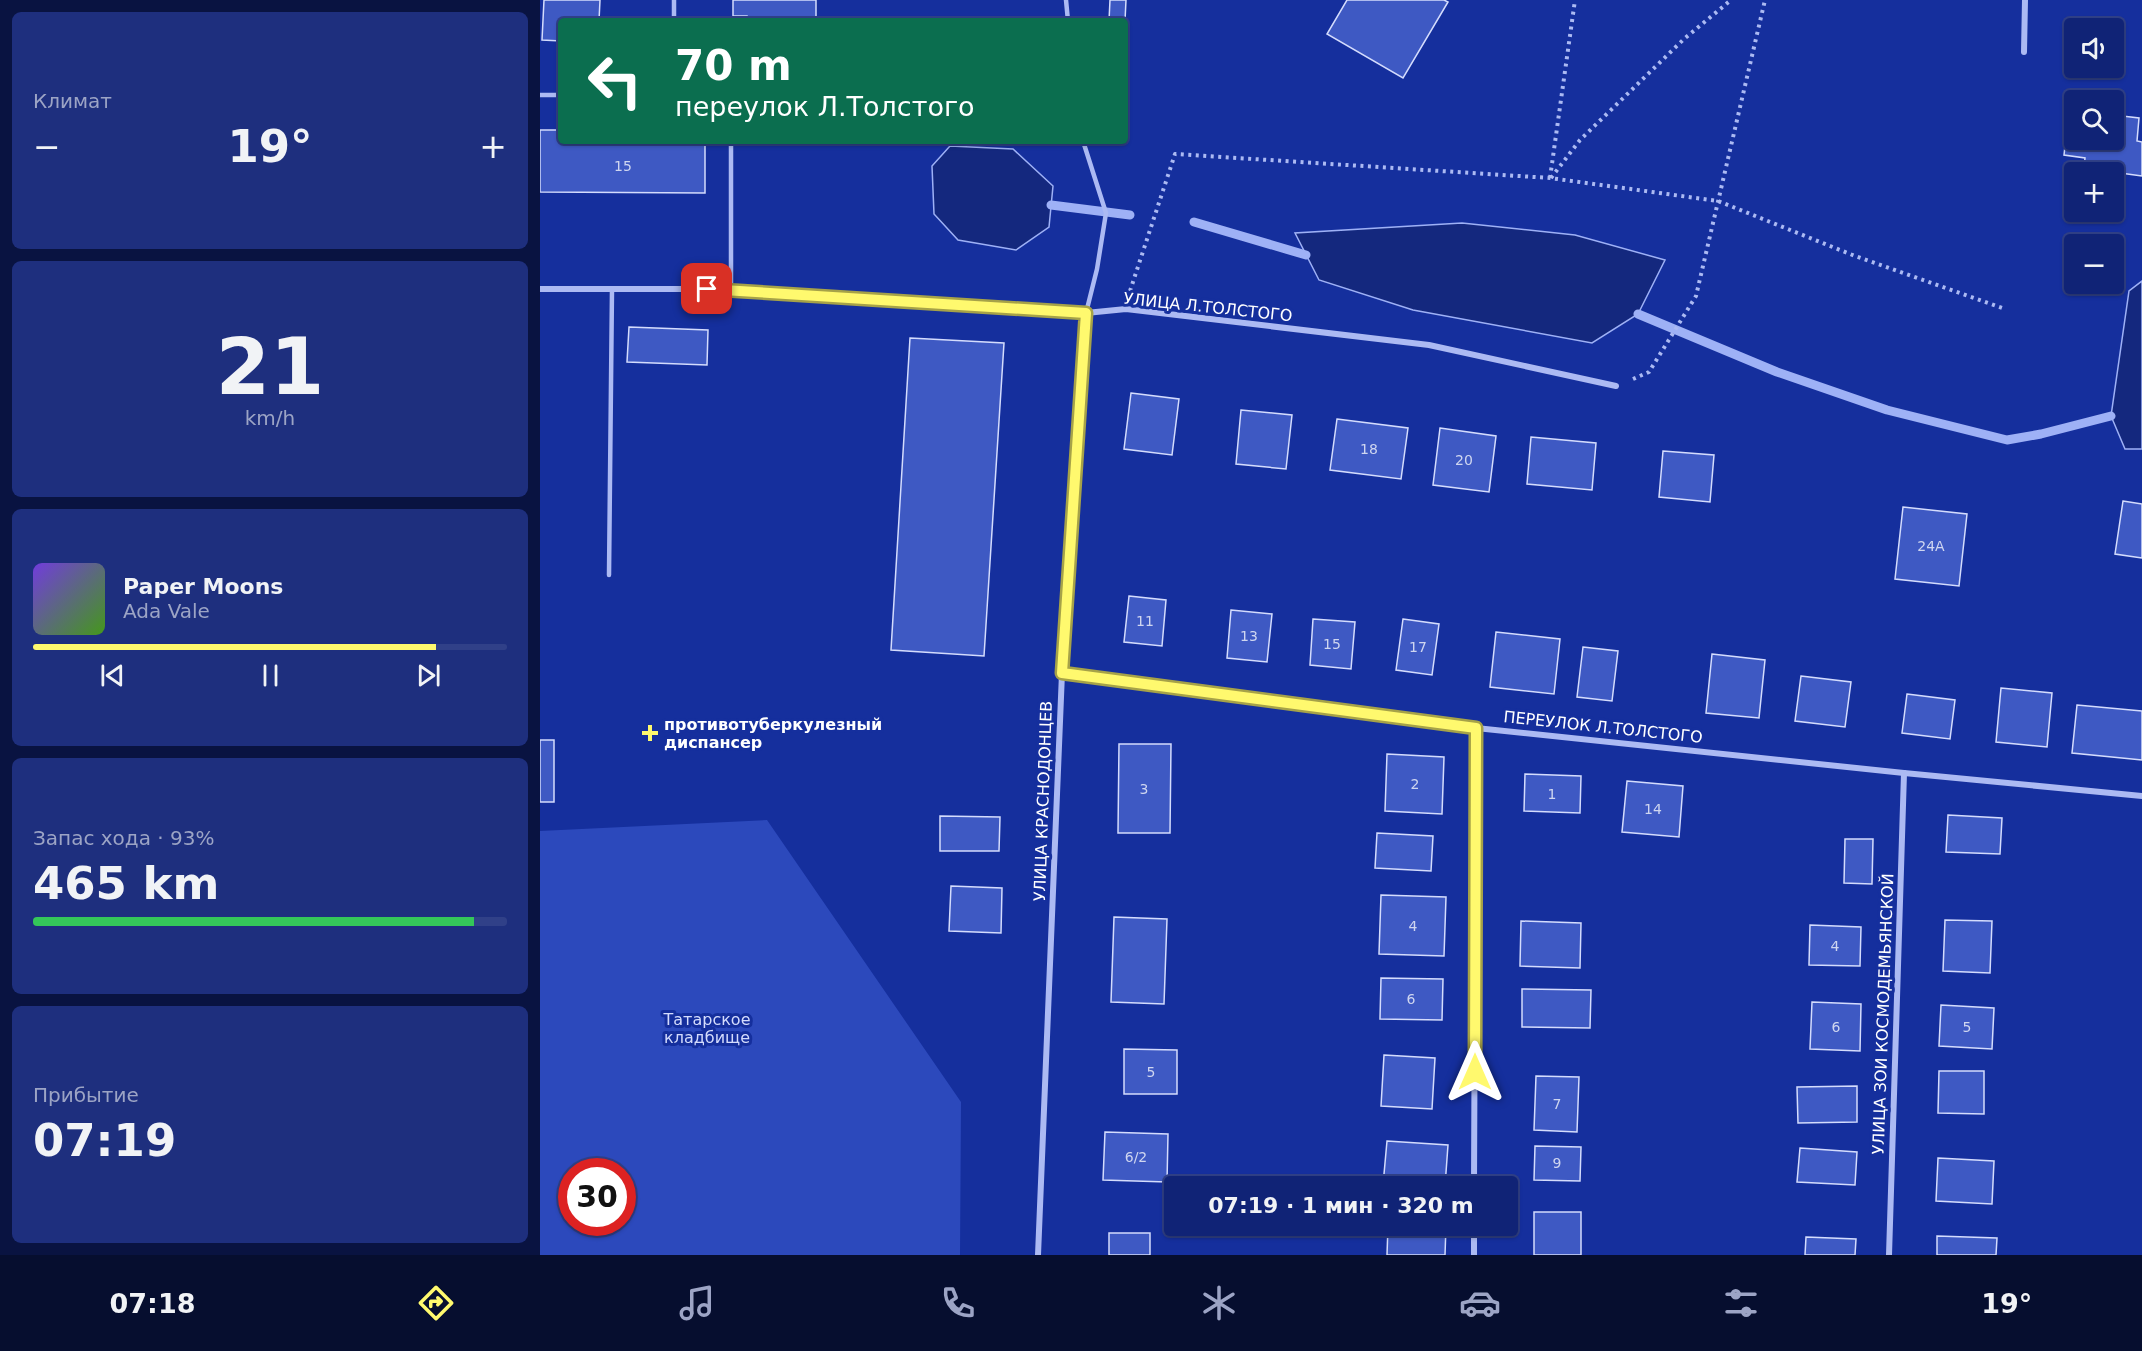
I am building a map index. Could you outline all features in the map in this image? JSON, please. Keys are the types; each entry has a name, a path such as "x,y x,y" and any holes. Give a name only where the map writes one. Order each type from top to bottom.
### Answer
{"street":[{"path":"2024,52 2025,0"},
{"name":"УЛИЦА Л.ТОЛСТОГО","path":"540,289 731,289 1086,313 1126,309 1429,345 1616,386"},
{"name":"УЛИЦА КРАСНОДОНЦЕВ","path":"1038,1255 1062,673 1086,313"},
{"name":"ПЕРЕУЛОК Л.ТОЛСТОГО","path":"1062,673 1476,728 2142,796"},
{"path":"1474,1176 1476,728"},
{"name":"УЛИЦА ЗОИ КОСМОДЕМЬЯНСКОЙ","path":"1889,1255 1904,773"},
{"path":"1474,1236 1474,1255"}],"lane":[{"path":"674,0 674,18"},
{"path":"1066,0 1068,18"},
{"path":"540,95 558,95"},
{"path":"731,144 731,289"},
{"path":"1084,144 1106,213 1097,269 1086,313"},
{"path":"609,574 612,289"}],"path":[{"path":"1550,178 1575,0"},
{"path":"1550,178 1580,140 1684,39 1731,0"},
{"path":"1616,386 1649,372 1696,296 1764,0"},
{"path":"1126,309 1132,281 1174,154 1550,178 1718,201 1855,256 2002,308"}],"green space":[{"name":"Татарское кладбище","path":"767,820 961,1102 960,1255 540,1255 540,831"}],"shaded area":[{"path":"950,146 1013,149 1053,186 1049,227 1016,250 958,240 934,214 932,166"},
{"path":"1462,223 1575,235 1665,260 1638,314 1592,343 1413,310 1319,280 1295,233"},
{"path":"2142,281 2142,449 2125,449 2111,416 2129,291"}],"building":[{"path":"544,0 600,0 599,18 558,18 558,41 542,40"},
{"path":"733,0 816,0 816,18 733,16"},
{"path":"1110,0 1126,0 1125,18 1109,18"},
{"path":"1347,0 1444,0 1448,2 1403,78 1327,34"},
{"path":"2124,116 2139,118 2137,141 2142,142 2142,176 2124,174 2124,162 2085,162 2085,158 2064,155 2065,150 2124,150"},
{"path":"540,130 558,130 558,144 705,144 705,193 540,192"},
{"path":"629,327 708,330 707,365 627,362"},
{"path":"910,338 1004,343 984,656 891,650"},
{"path":"1131,393 1179,399 1172,455 1124,449"},
{"path":"1241,410 1292,415 1286,469 1236,464"},
{"path":"1337,419 1408,428 1401,479 1330,470"},
{"path":"1440,428 1496,436 1489,492 1433,485"},
{"path":"1531,437 1596,443 1592,490 1527,484"},
{"path":"1663,451 1714,455 1710,502 1659,497"},
{"path":"2123,501 2142,504 2142,558 2115,554"},
{"path":"1903,507 1967,514 1959,586 1895,579"},
{"path":"1129,596 1166,600 1162,646 1124,642"},
{"path":"1231,610 1272,614 1267,662 1227,658"},
{"path":"1313,619 1355,622 1351,669 1310,665"},
{"path":"1403,619 1439,624 1432,675 1396,670"},
{"path":"1496,632 1560,639 1554,694 1490,687"},
{"path":"1583,647 1618,651 1612,701 1577,697"},
{"path":"1712,654 1765,660 1759,718 1706,713"},
{"path":"1801,676 1851,682 1845,727 1795,721"},
{"path":"2001,688 2052,693 2047,747 1996,742"},
{"path":"1907,694 1955,700 1950,739 1902,733"},
{"path":"2077,705 2142,711 2142,760 2072,753"},
{"path":"540,740 554,740 554,802 540,802"},
{"path":"1119,744 1171,744 1170,833 1118,833"},
{"path":"1387,754 1444,757 1442,814 1385,811"},
{"path":"1525,774 1581,776 1580,813 1524,811"},
{"path":"1627,781 1683,786 1679,837 1622,832"},
{"path":"1948,815 2002,818 2000,854 1946,852"},
{"path":"940,816 1000,817 999,851 940,851"},
{"path":"1377,833 1433,836 1431,871 1375,868"},
{"path":"1845,839 1873,839 1872,884 1844,883"},
{"path":"951,886 1002,888 1001,933 949,931"},
{"path":"1381,895 1446,897 1444,956 1379,954"},
{"path":"1114,917 1167,919 1164,1004 1111,1002"},
{"path":"1945,920 1992,921 1990,973 1943,971"},
{"path":"1521,921 1581,923 1580,968 1520,966"},
{"path":"1810,925 1861,927 1860,966 1809,965"},
{"path":"1381,978 1443,979 1442,1020 1380,1019"},
{"path":"1522,989 1591,990 1590,1028 1522,1027"},
{"path":"1812,1002 1861,1004 1860,1051 1810,1049"},
{"path":"1941,1005 1994,1008 1992,1049 1939,1046"},
{"path":"1124,1049 1177,1050 1177,1094 1124,1094"},
{"path":"1384,1055 1435,1058 1432,1109 1381,1106"},
{"path":"1939,1071 1984,1071 1984,1114 1938,1113"},
{"path":"1536,1076 1579,1077 1577,1132 1534,1130"},
{"path":"1857,1086 1857,1122 1798,1123 1797,1087"},
{"path":"1105,1132 1168,1134 1167,1176 1164,1176 1164,1182 1103,1180"},
{"path":"1387,1141 1448,1145 1446,1176 1384,1176"},
{"path":"1535,1146 1581,1147 1580,1181 1534,1180"},
{"path":"1800,1148 1857,1152 1855,1185 1797,1182"},
{"path":"1938,1158 1994,1161 1992,1204 1936,1201"},
{"path":"1534,1212 1581,1212 1581,1255 1534,1255"},
{"path":"1109,1233 1150,1233 1150,1255 1109,1255"},
{"path":"1388,1236 1446,1236 1445,1255 1387,1255"},
{"path":"1937,1236 1997,1238 1996,1255 1937,1255"},
{"path":"1806,1237 1856,1239 1855,1255 1805,1255"}],"waterway":[{"path":"1051,205 1130,215"},
{"path":"1194,222 1306,255"},
{"path":"1638,314 1777,372 1887,410 2007,440 2111,416"}],"place":[{"name":"противотуберкулезный диспансер","path":"650,733"}],"route":[{"path":"707,289 1086,313 1062,673 1476,728 1475,1072"}]}
